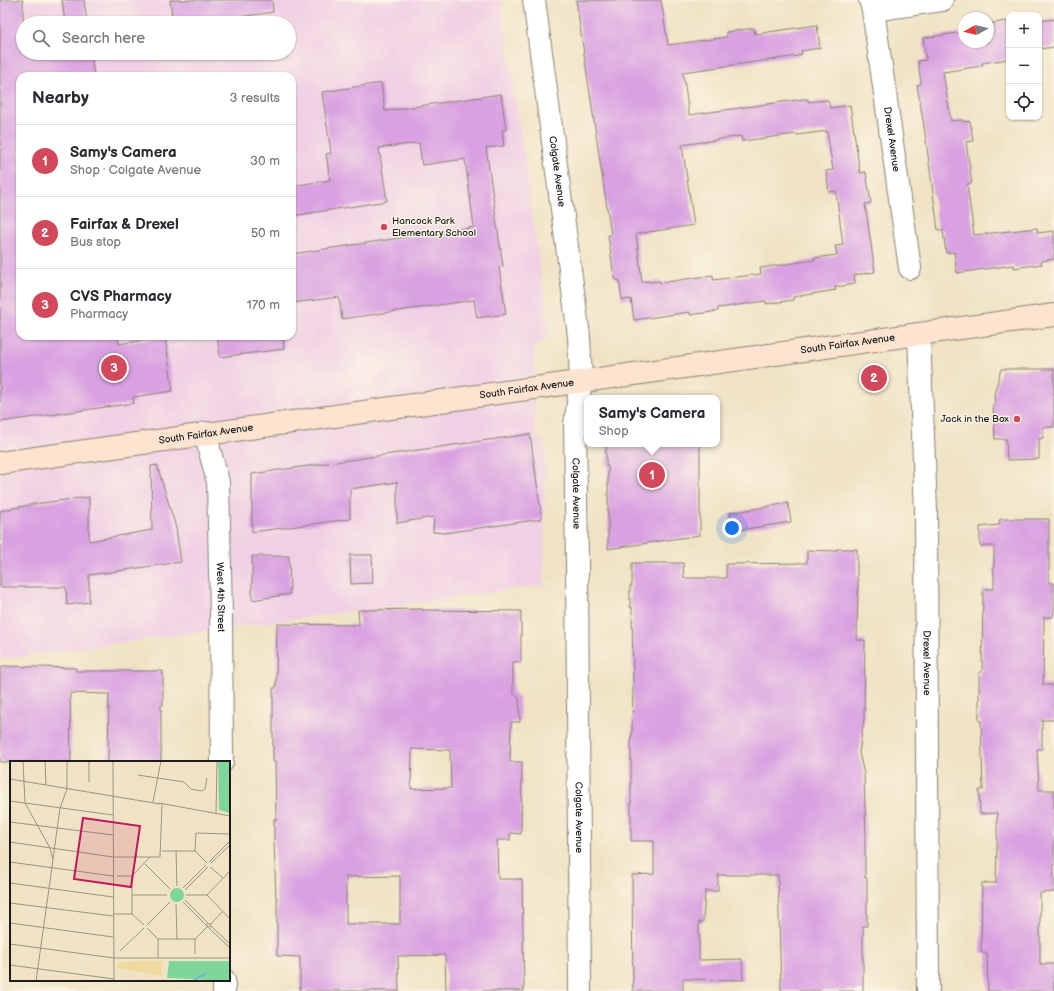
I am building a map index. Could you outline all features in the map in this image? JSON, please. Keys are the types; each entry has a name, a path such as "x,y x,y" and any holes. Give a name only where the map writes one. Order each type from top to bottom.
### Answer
{"main road":[{"name":"South Fairfax Avenue","path":"0,463 205,433 1054,316"}],"street":[{"name":"Colgate Avenue","path":"534,0 579,336 581,381 575,424 580,991"},
{"path":"872,5 942,0"},
{"name":"Drexel Avenue","path":"872,5 910,268"},
{"name":"Drexel Avenue","path":"919,334 926,511 928,991"},
{"name":"West 4th Street","path":"205,433 218,482 222,761"}],"shaded area":[{"path":"0,0 501,0 549,331 545,339 534,346 535,436 545,444 544,585 0,659"}],"building":[{"path":"0,0 23,0 23,16 16,16 16,60 92,60 93,72 16,72 16,340 118,340 119,344 145,340 165,340 173,391 133,397 134,403 0,422"},
{"path":"62,0 84,0 86,16 64,16"},
{"path":"170,0 272,0 273,12 246,16 172,16"},
{"path":"576,0 661,0 668,45 727,37 726,32 754,28 755,34 817,25 820,48 801,51 802,54 798,56 683,72 689,115 804,99 808,99 808,102 828,100 830,108 850,105 860,173 866,172 871,203 865,204 875,272 854,275 855,284 835,287 836,290 793,297 793,300 766,304 766,301 718,308 718,311 690,315 690,312 634,320 631,299 622,300 619,280 616,280 614,277 608,235 611,235","holes":["827,131 833,170 826,171 829,192 836,191 843,245 835,246 837,255 760,268 761,274 713,280 713,275 660,283 660,281 642,282 636,234 694,225 682,145 741,136 742,141"]},
{"path":"1054,19 1054,47 1042,49 1042,21"},
{"path":"1006,21 1006,59 982,63 982,66 943,72 951,121 970,121 973,141 966,142 972,183 967,184 974,235 1037,228 1038,233 1054,231 1054,259 1041,261 1042,264 1014,268 1014,265 957,273 954,252 946,253 943,230 938,230 917,85 921,84 918,61 926,60 923,38 958,33 958,48 994,48 994,23"},
{"path":"381,83 385,111 501,94 506,130 502,130 504,146 486,148 503,266 499,267 506,314 477,318 474,300 342,319 339,297 296,302 296,253 474,227 465,159 422,165 419,143 379,148 387,201 296,215 296,185 330,180 326,154 331,153 322,92"},
{"path":"218,340 283,340 284,349 220,357"},
{"path":"1001,369 1054,369 1054,427 1043,427 1043,438 1039,439 1039,459 1007,460 1006,439 995,439 993,404 995,404 994,395"},
{"path":"530,434 542,519 444,533 433,532 434,517 397,523 397,482 350,489 350,519 252,532 252,474"},
{"path":"606,447 700,447 700,535 608,549 608,466 606,466"},
{"path":"157,465 176,528 181,562 89,575 89,602 67,605 66,587 0,587 0,511 34,504 89,497 89,541 152,530 151,466"},
{"path":"788,503 791,522 733,531 730,513"},
{"path":"1000,519 1049,519 1049,583 1054,583 1054,611 1053,617 1044,617 1043,685 1052,685 1054,687 1054,720 1042,720 1042,749 1037,749 1039,790 1054,790 1054,892 1040,893 1040,964 1054,964 1054,991 988,991 987,953 981,953 982,883 996,883 997,813 980,814 979,790 983,790 981,721 979,721 979,672 982,672 983,589 994,589 994,546 980,546 980,527 999,525"},
{"path":"836,549 857,549 857,640 865,640 864,719 859,753 864,774 866,838 865,878 867,878 867,926 863,926 863,991 781,991 778,875 718,875 718,891 705,891 703,922 699,922 699,960 742,959 743,980 683,979 683,991 633,991 632,875 654,874 654,841 631,841 631,736 633,685 632,607 630,607 630,586 632,586 632,563 683,563 684,578 726,578 726,564 807,563 807,550 836,551"},
{"path":"350,555 372,555 373,583 351,584"},
{"path":"252,556 289,556 290,594 252,600"},
{"path":"422,609 521,611 521,662 513,662 513,693 519,698 520,722 511,722 510,762 522,762 521,834 510,833 510,840 497,840 498,879 522,879 524,991 446,991 445,955 398,956 399,991 300,991 300,957 277,956 277,898 274,841 274,819 276,820 275,762 273,762 273,688 276,688 277,624 359,625 358,610","holes":["412,749 450,750 451,788 411,789","400,876 400,924 346,924 346,877"]},
{"path":"2,666 76,668 76,671 163,671 163,705 161,705 161,761 108,761 109,694 70,693 71,761 0,762 0,669 2,669"}],"place":[{"name":"Hancock Park Elementary School","path":"384,227"},
{"name":"CVS Pharmacy","path":"114,368"},
{"name":"Fairfax & Drexel","path":"874,378"},
{"name":"Jack in the Box","path":"1017,419"},
{"name":"Samy's Camera","path":"652,475"}]}
